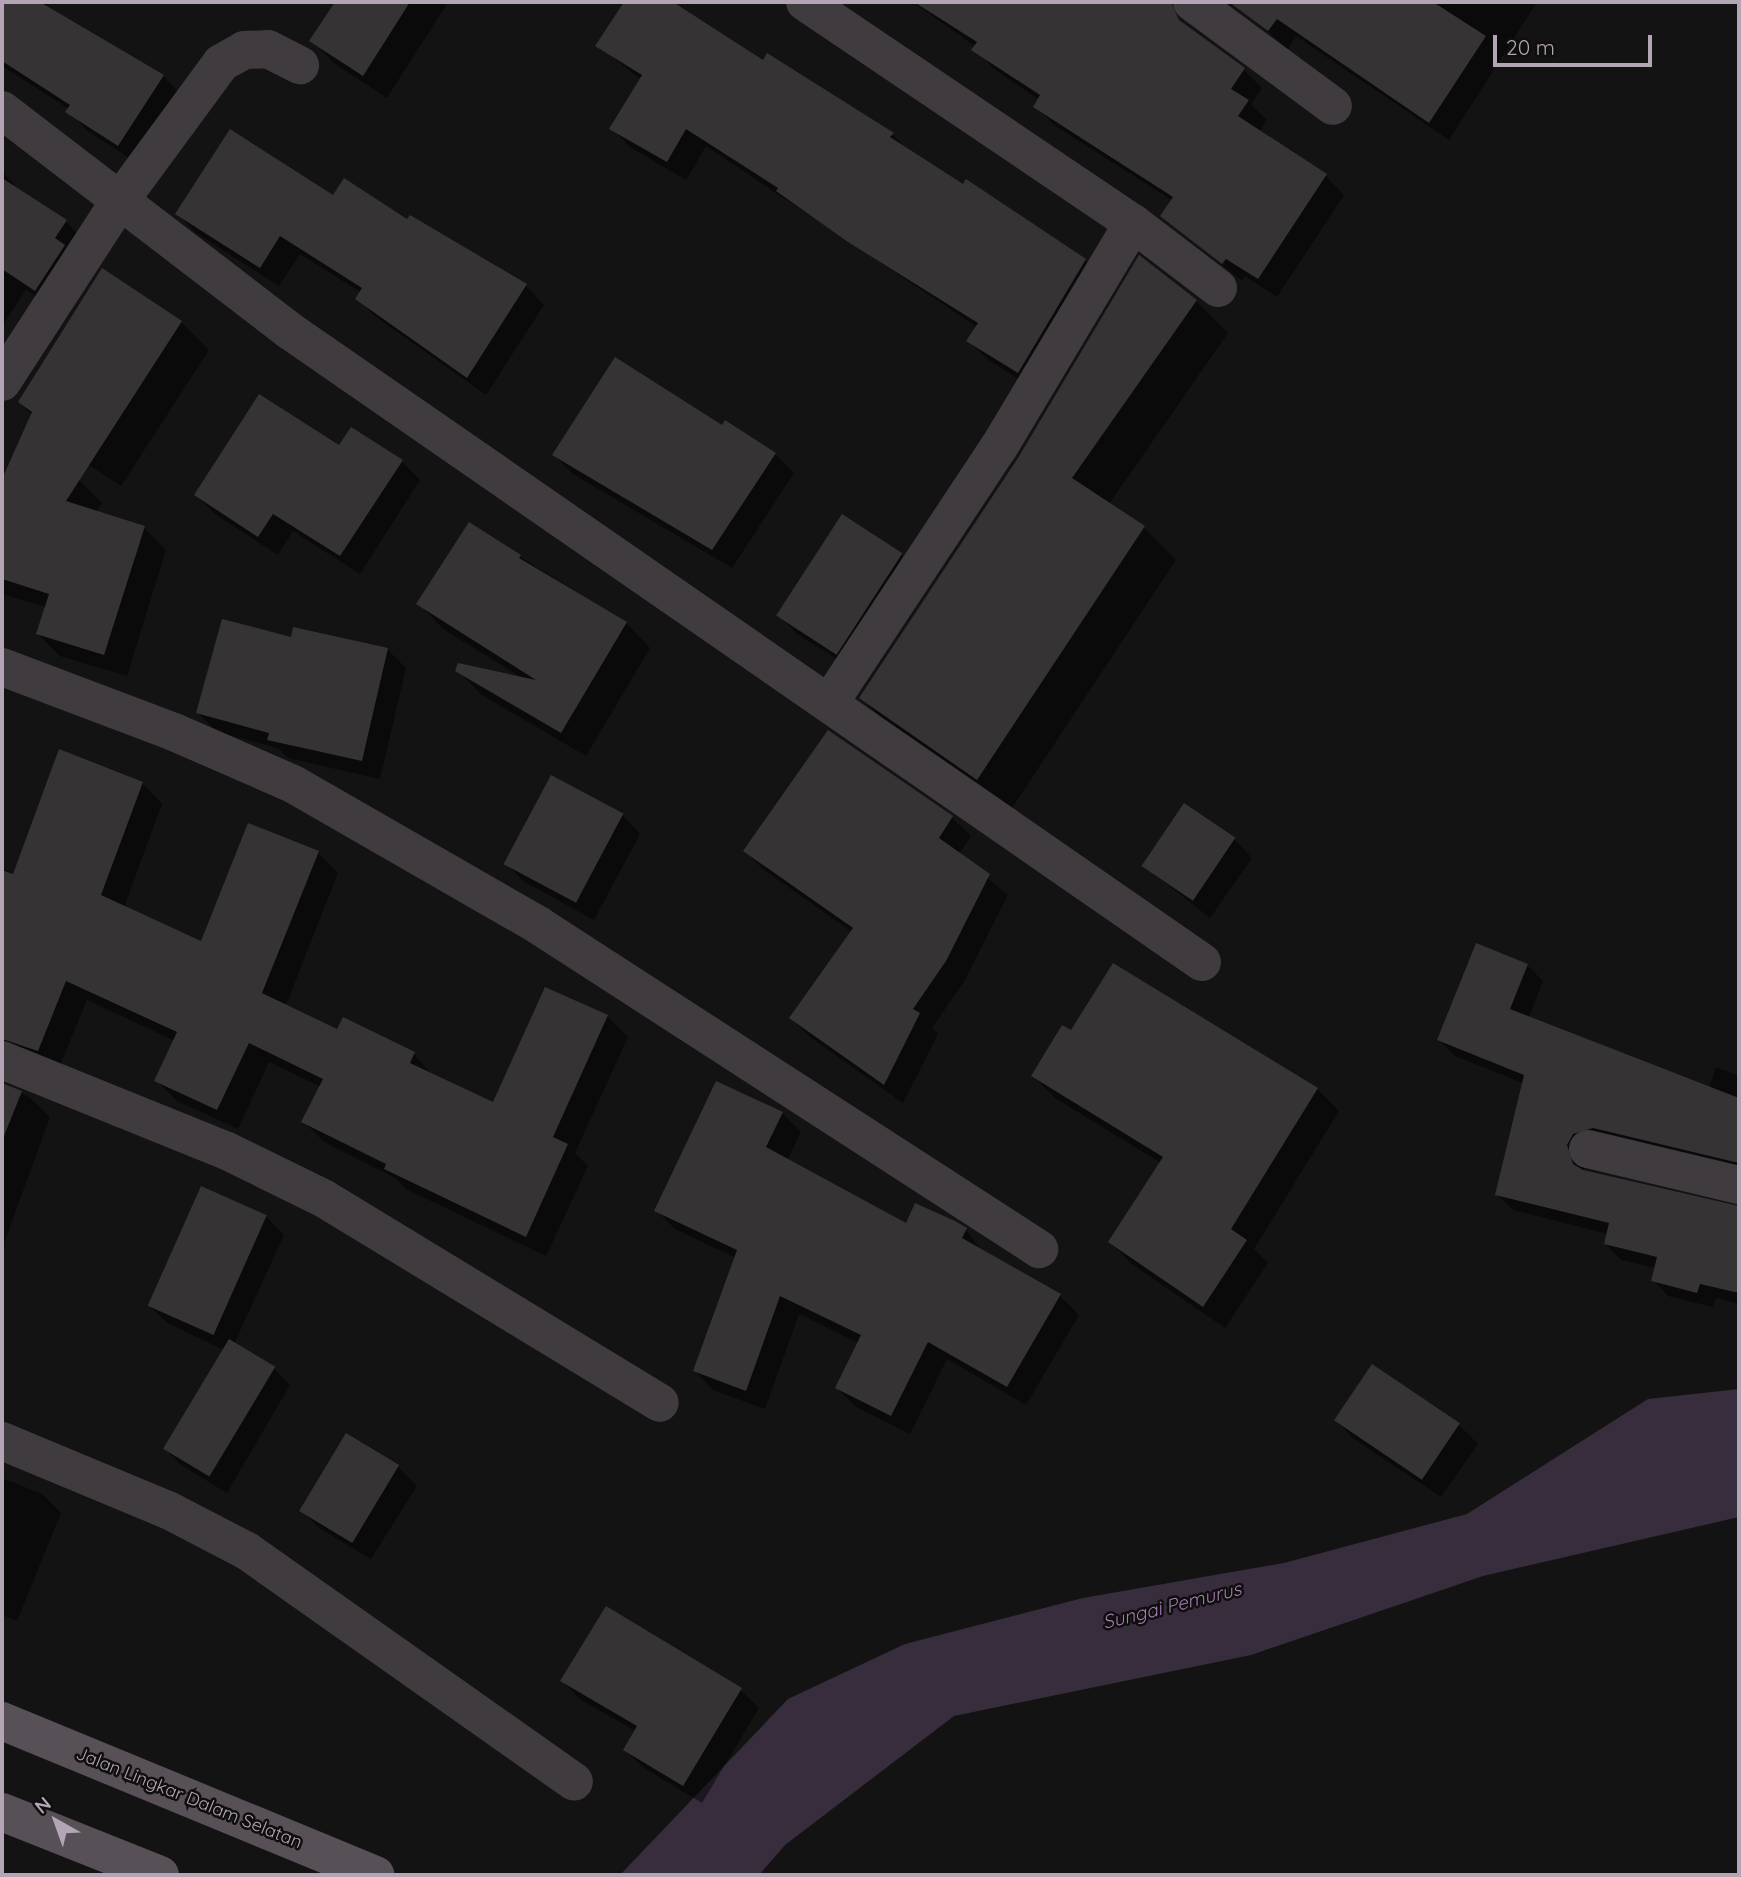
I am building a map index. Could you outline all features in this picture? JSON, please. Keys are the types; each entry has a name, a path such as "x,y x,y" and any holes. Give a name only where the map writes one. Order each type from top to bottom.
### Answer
{"main road":[{"name":"Jalan Lingkar Dalam Selatan","path":"2,1721 376,1875"},
{"path":"2,1812 160,1875"}],"street":[{"path":"805,2 1133,223 1218,288"},
{"path":"1192,2 1333,106"},
{"path":"2,382 119,202 220,63 244,50 268,49 300,65"},
{"path":"2,110 290,331 830,702 1202,962"},
{"path":"830,702 999,447 1133,223"},
{"path":"2,667 174,732 293,784 538,925 1039,1248"},
{"path":"2,1060 227,1151 323,1198 660,1403"},
{"path":"1588,1149 1739,1185"},
{"path":"2,1441 170,1511 247,1551 575,1782"}],"water":[{"name":"Sungai Pemurus","path":"1739,1389 1739,1517 1483,1576 1251,1655 954,1716 785,1845 759,1875 620,1875 788,1699 905,1644 1083,1598 1284,1563 1467,1514 1648,1399"}],"building":[{"path":"2,2 40,2 164,75 118,146 65,112 70,105 2,61"},
{"path":"335,2 410,2 363,76 309,41"},
{"path":"624,2 673,2 763,60 767,53 894,133 890,137 963,184 966,179 1086,259 1018,373 966,341 978,323 848,242 776,191 778,188 686,129 667,162 609,129 642,75 595,46"},
{"path":"914,2 1171,2 1179,20 1245,68 1231,89 1249,100 1238,116 1327,174 1258,279 1226,259 1222,264 1160,216 1173,197 1033,107 1040,95 971,50 977,42"},
{"path":"1229,2 1433,2 1486,36 1429,123 1277,19 1268,31"},
{"path":"230,129 333,195 344,178 407,219 410,215 527,284 467,378 355,299 362,288 280,236 260,268 175,214"},
{"path":"2,178 67,220 55,238 65,245 35,291 2,269"},
{"path":"1139,255 1197,300 1072,478 1145,526 977,780 859,698 1018,458"},
{"path":"102,268 182,321 66,501 145,526 104,655 36,634 49,594 2,579 2,479 32,412 18,402"},
{"path":"615,357 722,425 725,420 776,453 712,550 552,455"},
{"path":"259,394 339,445 351,427 403,460 340,556 273,514 258,537 194,495"},
{"path":"842,514 902,553 836,655 776,615"},
{"path":"469,522 521,555 519,558 627,622 561,733 455,671 458,663 536,680 416,604"},
{"path":"222,619 291,637 293,627 388,648 362,761 267,740 269,733 196,713"},
{"path":"828,730 953,816 939,838 990,874 946,961 913,1009 920,1013 884,1085 789,1018 853,928 743,851"},
{"path":"59,749 143,782 101,895 201,941 248,823 319,851 262,993 337,1029 343,1017 415,1052 410,1063 493,1102 545,987 608,1015 553,1137 568,1144 526,1237 384,1169 386,1164 301,1122 323,1079 249,1043 217,1110 154,1081 177,1032 66,981 38,1051 2,1039 2,870 13,874"},
{"path":"551,775 623,813 576,903 504,864"},
{"path":"1184,803 1235,838 1193,901 1142,866"},
{"path":"1476,943 1528,964 1510,1009 1739,1098 1739,1163 1593,1128 1573,1134 1567,1145 1573,1164 1583,1170 1739,1206 1739,1293 1700,1284 1697,1293 1651,1281 1657,1257 1604,1244 1609,1223 1495,1195 1524,1075 1437,1040"},
{"path":"1113,963 1318,1088 1231,1229 1247,1240 1203,1307 1108,1242 1163,1157 1031,1076 1062,1025 1071,1030"},
{"path":"716,1081 783,1112 766,1147 906,1223 915,1203 955,1221 967,1228 962,1238 1061,1294 1007,1387 928,1342 891,1416 835,1388 861,1335 780,1296 746,1391 693,1371 737,1250 654,1211"},
{"path":"2,1083 22,1091 4,1136 2,1136"},
{"path":"201,1186 267,1215 213,1335 148,1306"},
{"path":"229,1339 275,1367 209,1477 163,1449"},
{"path":"1372,1364 1460,1423 1422,1480 1334,1420"},
{"path":"346,1433 399,1465 352,1543 299,1511"},
{"path":"606,1606 742,1688 683,1786 623,1750 637,1726 560,1681"}]}
